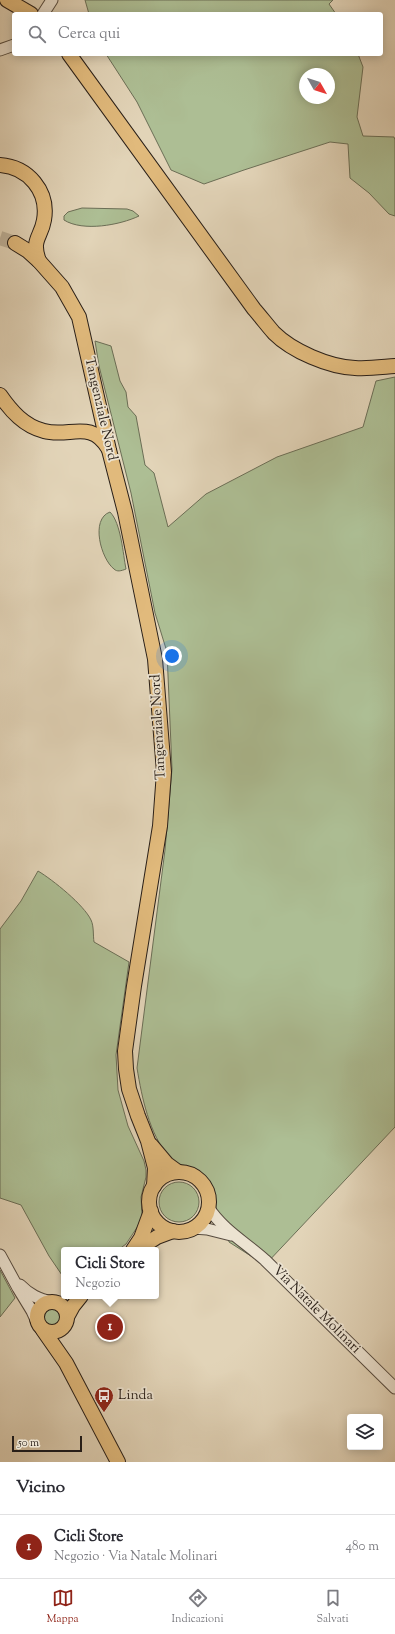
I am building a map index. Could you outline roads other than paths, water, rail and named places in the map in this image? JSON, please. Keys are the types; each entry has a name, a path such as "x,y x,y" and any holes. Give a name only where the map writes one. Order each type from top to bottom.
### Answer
{"main road":[{"path":"7,0 28,12"},
{"path":"70,56 254,309 274,333 286,343 309,356 353,368 395,366"},
{"path":"0,165 10,166 26,173 42,194 45,212 42,229 37,237 36,253 39,261"},
{"name":"Tangenziale Nord","path":"37,237 29,242 17,244 39,261 62,286 79,317 99,399 109,450 125,512 155,658 164,772 160,826 125,1051 129,1089 148,1141 155,1168 154,1186"},
{"path":"0,394 16,415 29,425 45,431 88,431 104,442 109,450"},
{"path":"79,430 92,421 99,407 99,399"},
{"name":"Tangenziale Nord","path":"148,1141 167,1164 178,1172"},
{"path":"178,1172 191,1175 202,1182 207,1194 208,1207 205,1216 200,1223 193,1228 180,1232 173,1231 159,1224 155,1220 149,1202 150,1194 154,1186 164,1176 178,1172"},
{"path":"135,1247 144,1232 151,1211"},
{"path":"142,1247 157,1237 173,1231"},
{"path":"64,1299 43,1305 39,1309 37,1313 40,1326 55,1344 66,1363 118,1462"},
{"path":"40,1326 47,1332 57,1332 64,1326 73,1306 79,1299"},
{"path":"54,1302 64,1308 67,1320 64,1340 66,1363"}],"street":[{"path":"45,12 52,0"},
{"path":"0,50 12,46"},
{"name":"Via Natale Molinari","path":"208,1207 215,1217 234,1236 253,1249 265,1260 395,1388"},
{"name":"Via Natale Molinari","path":"193,1228 207,1229 234,1236"},
{"path":"0,1255 40,1326"},
{"path":"14,1279 30,1295 39,1299 54,1302"}],"tunnel":[{"path":"0,238 15,243"}],"place":[{"name":"Cicli Store","path":"110,1327"},
{"name":"Linda","path":"104,1413"}]}
